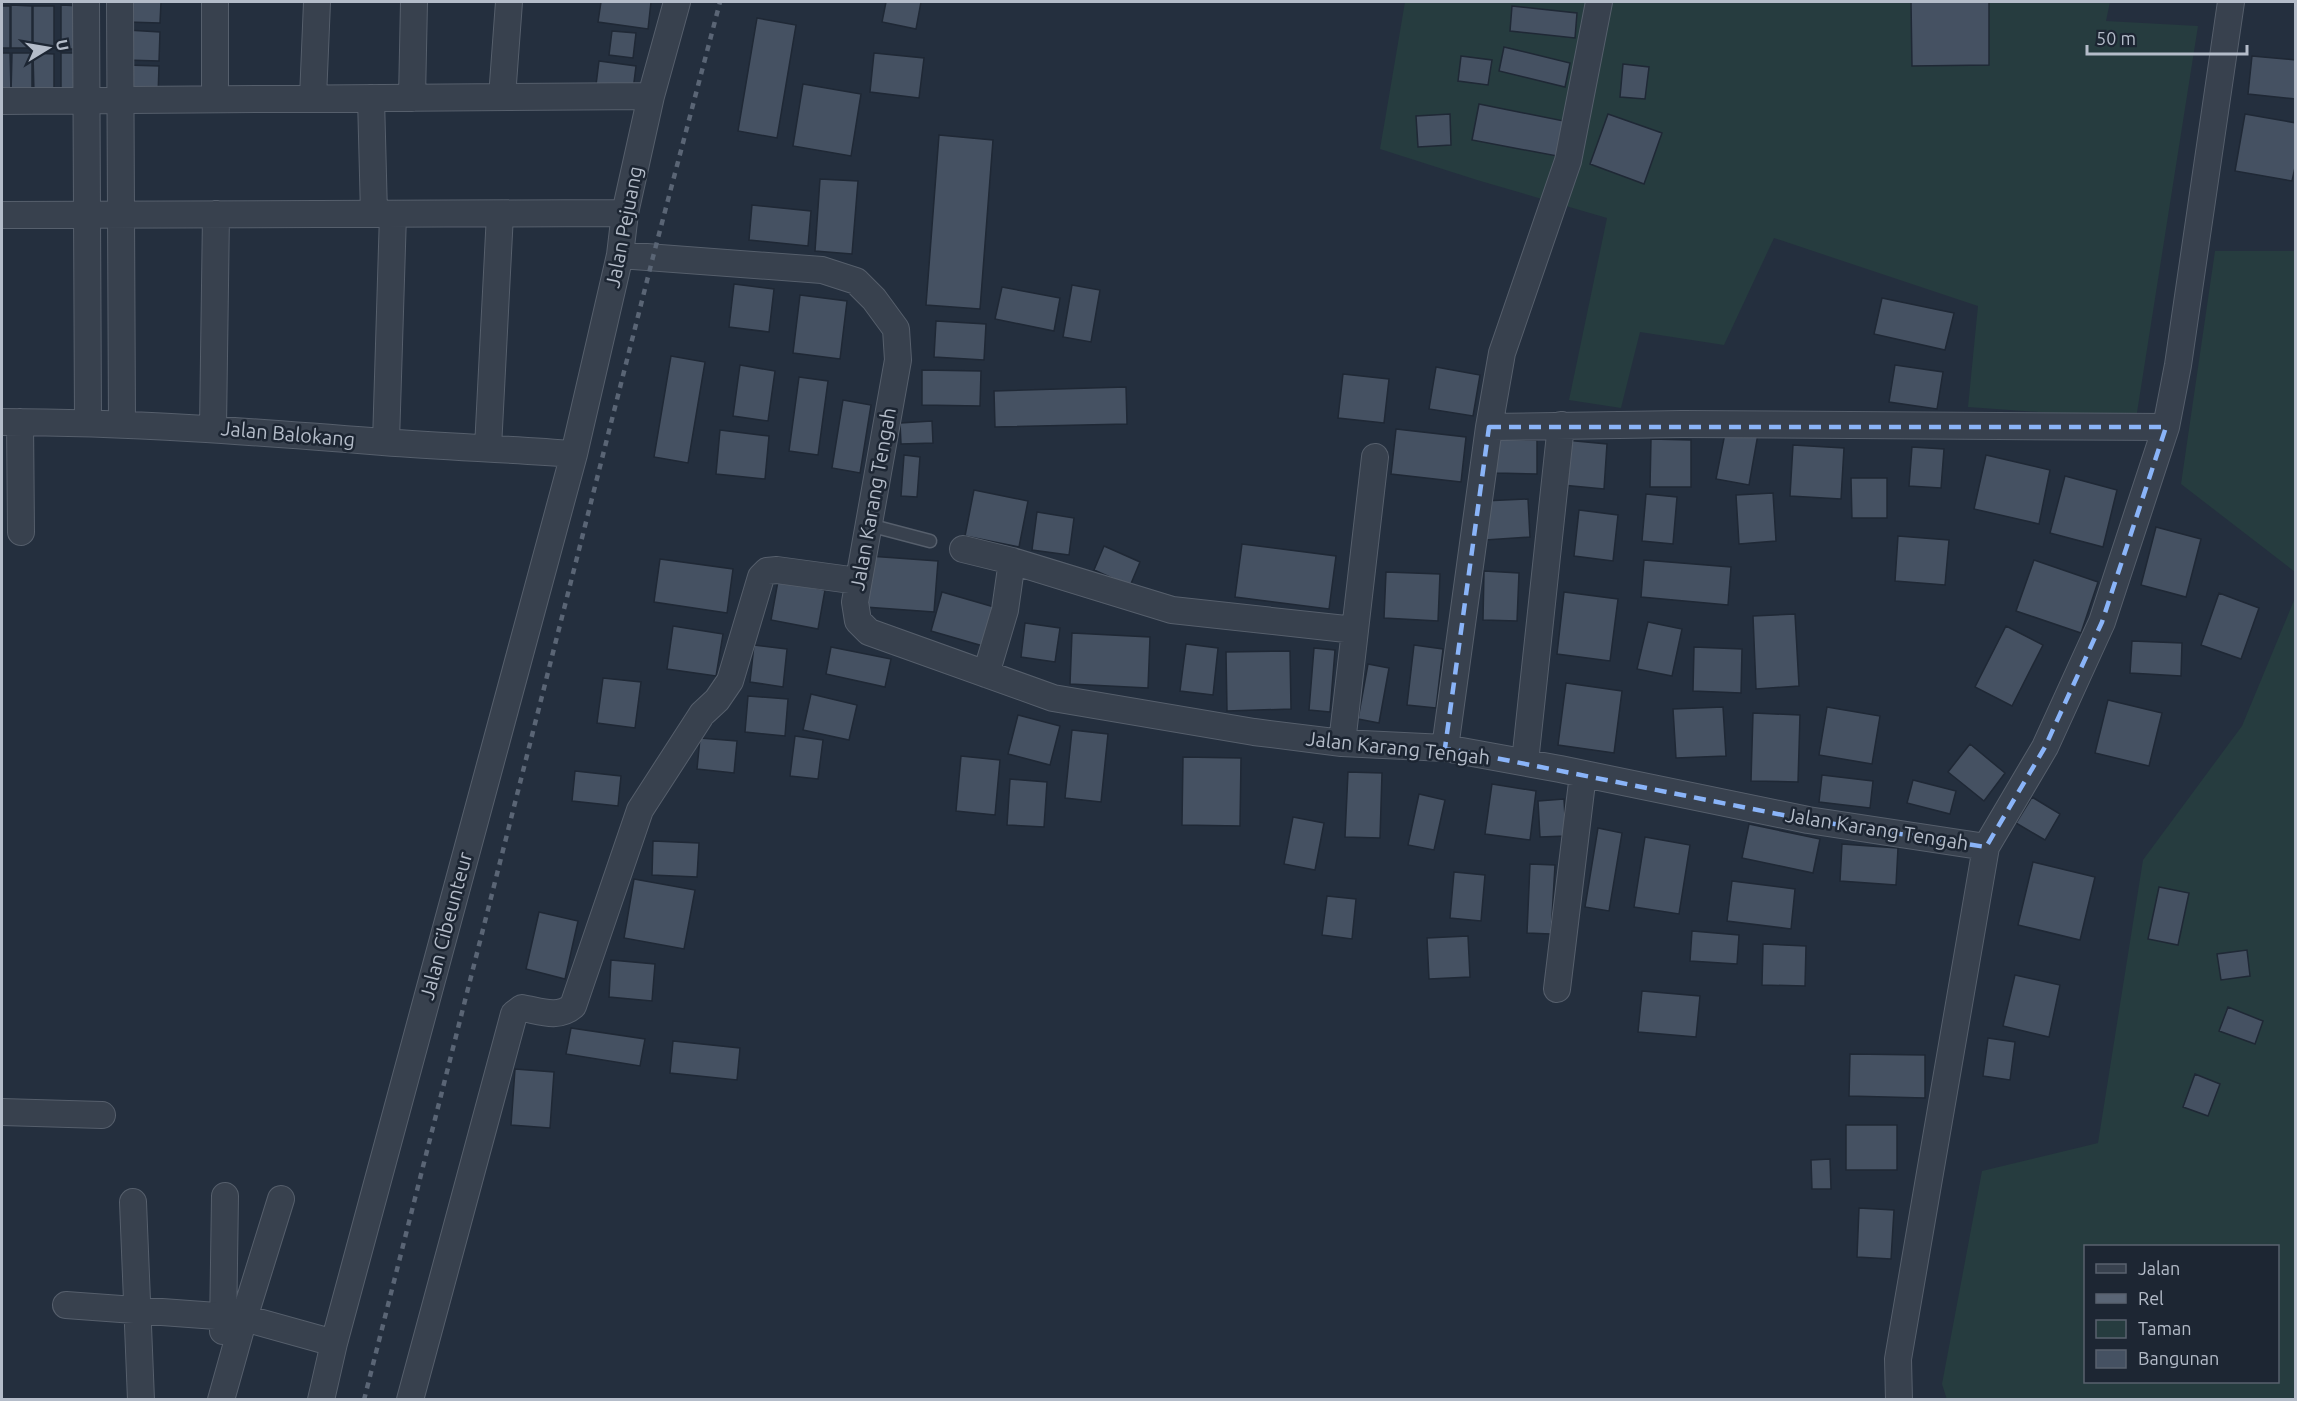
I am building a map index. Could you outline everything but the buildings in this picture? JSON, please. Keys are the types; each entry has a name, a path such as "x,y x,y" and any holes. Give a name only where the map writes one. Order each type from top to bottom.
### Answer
{"street":[{"path":"86,2 88,422"},
{"path":"120,2 122,424"},
{"path":"215,2 215,99"},
{"path":"313,98 317,2"},
{"path":"412,98 414,2"},
{"path":"502,97 509,2"},
{"name":"Jalan Pejuang","path":"574,454 620,255 625,213 651,96 677,2"},
{"path":"1444,748 1489,427 1502,353 1568,162 1599,2"},
{"path":"1986,847 2045,747 2102,622 2166,427 2178,365 2231,2"},
{"path":"2,101 651,96"},
{"path":"371,98 383,214 386,442"},
{"path":"2,215 625,213"},
{"path":"213,428 216,214"},
{"path":"488,448 500,214"},
{"name":"Jalan Karang Tengah","path":"620,255 822,270 856,281 874,299 896,329 898,360 855,602 858,621 869,632 1053,698 1254,732 1342,742 1444,748 1525,762 1808,820 1986,847 1898,1359 1899,1400"},
{"path":"11,422 21,532"},
{"name":"Jalan Balokang","path":"11,422 88,422 213,428 574,454"},
{"path":"1489,427 1561,425 2166,427"},
{"path":"1525,762 1561,425"},
{"name":"Jalan Cibeunteur","path":"321,1400 334,1343 574,454"},
{"path":"1342,742 1375,457"},
{"path":"963,549 1012,561 1172,610 1355,630"},
{"path":"986,674 1005,610 1012,561"},
{"path":"410,1400 514,1014 522,1008 558,1014 566,1012 573,1006 640,810 702,714 717,700 730,681 761,577 767,570 777,570 858,581"},
{"path":"1557,989 1583,774"},
{"path":"2,1112 102,1115"},
{"path":"223,1393 233,1317 225,1196"},
{"path":"233,1317 281,1199"},
{"path":"133,1202 141,1400"},
{"path":"66,1305 233,1317 334,1343"}],"lane":[{"path":"869,525 930,541"}],"highlighted area":[{"path":"1489,427 2166,427 2102,622 2045,747 1986,847 1808,820 1445,748"}],"green space":[{"path":"1405,2 2110,2 2106,21 2198,26 2136,419 1968,407 1978,306 1774,238 1724,345 1640,332 1621,408 1569,400 1607,218 1380,149"},
{"path":"2215,251 2295,251 2295,572 2181,484"},
{"path":"2295,598 2295,1399 1947,1400 1942,1384 1982,1171 2098,1143 2143,860 2242,726"}],"railway":[{"path":"364,1400 653,257 720,2"}]}
